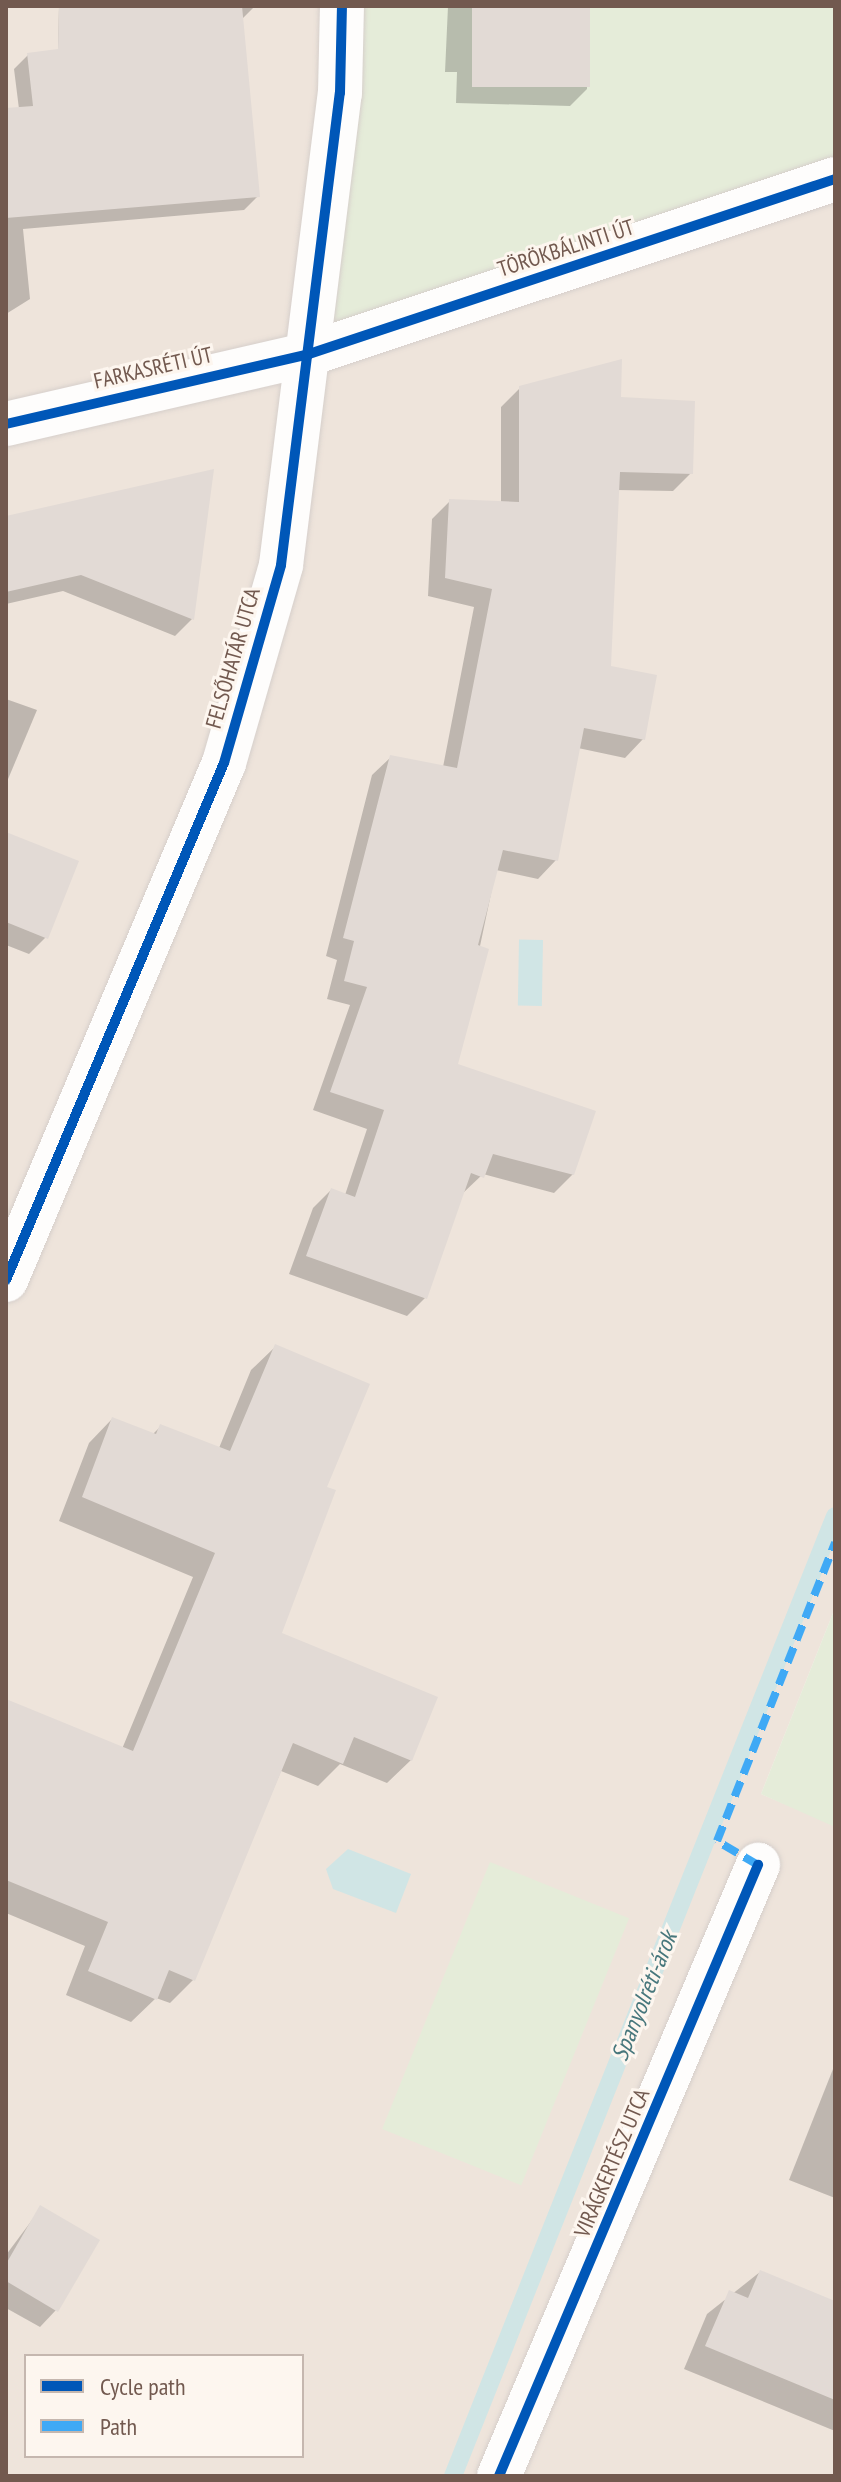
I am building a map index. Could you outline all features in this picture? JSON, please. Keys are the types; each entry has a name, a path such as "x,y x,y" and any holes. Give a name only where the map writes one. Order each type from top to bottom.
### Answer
{"street":[{"name":"FELSŐHATÁR UTCA","path":"6,1280 224,763 281,565 340,93 342,6"},
{"name":"TÖRÖKBÁLINTI ÚT","path":"309,354 835,179"},
{"name":"FARKASRÉTI ÚT","path":"6,424 309,354"},
{"name":"VIRÁGKERTÉSZ UTCA","path":"499,2476 758,1865"}],"shaded area":[{"path":"6,6 342,6 835,193 835,1608 761,1794 835,1825 835,2476 6,2476"},
{"path":"519,940 543,940 542,1006 518,1006"},
{"path":"348,1849 411,1874 396,1913 333,1889 326,1869"}],"green space":[{"path":"342,6 835,6 835,193 309,354"},
{"path":"835,1608 835,1827 761,1794"},
{"path":"490,1862 629,1918 521,2185 382,2129"}],"building":[{"path":"59,6 242,6 260,197 6,218 6,108 33,106 27,53 58,49"},
{"path":"472,6 590,6 590,87 472,87"},
{"path":"622,359 621,397 695,401 693,474 620,472 611,666 657,675 645,740 584,728 558,861 503,850 478,945 489,949 458,1064 596,1111 574,1175 493,1154 484,1178 471,1173 427,1299 306,1256 331,1188 355,1197 384,1110 330,1092 367,987 344,981 354,941 343,938 390,755 457,768 492,589 445,578 449,499 519,502 519,386"},
{"path":"214,469 194,620 81,575 6,592 6,516"},
{"path":"6,832 79,861 48,939 6,922"},
{"path":"275,1344 370,1384 327,1487 336,1490 282,1633 438,1697 412,1761 354,1737 343,1764 293,1743 195,1981 169,1970 157,2000 88,1971 108,1922 6,1880 6,1699 133,1751 215,1553 82,1497 112,1417 156,1434 160,1424 230,1451"},
{"path":"40,2205 100,2240 58,2312 6,2281 6,2264"},
{"path":"760,2270 835,2301 835,2400 705,2346 729,2290 748,2298"}],"waterway":[{"name":"Spanyolréti-árok","path":"453,2476 835,1516"}],"marked path":[{"path":"758,1865 717,1841 835,1543"}],"cycle path":[{"path":"6,1280 224,763 281,565 340,93 342,6"},
{"path":"6,424 309,354 835,179"},
{"path":"499,2476 758,1865"}]}
